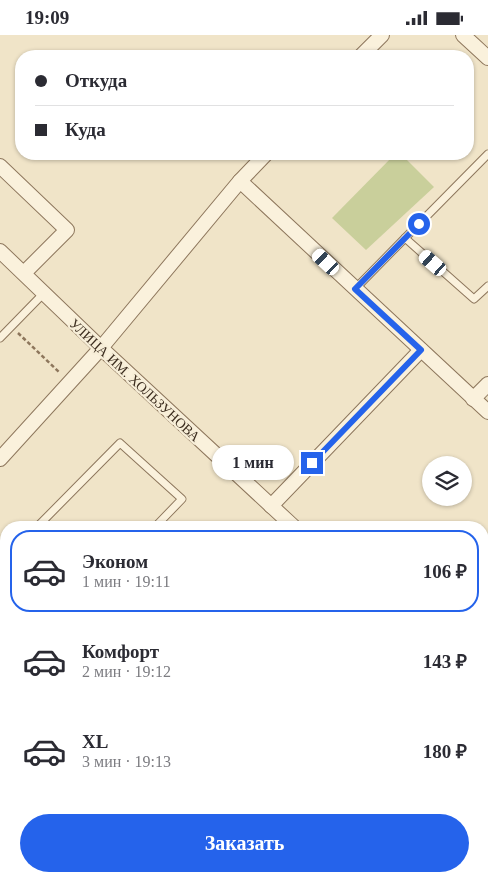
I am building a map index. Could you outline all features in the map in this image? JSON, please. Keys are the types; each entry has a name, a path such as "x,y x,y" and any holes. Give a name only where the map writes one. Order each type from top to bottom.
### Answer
{"street":[{"path":"367,50 382,35"},
{"path":"463,35 488,58"},
{"path":"0,459 101,348 240,181 260,160"},
{"path":"0,166 67,229 24,273"},
{"path":"240,181 488,412"},
{"name":"УЛИЦА ИМ. ХОЛЬЗУНОВА","path":"0,251 101,348 287,521"},
{"path":"271,506 421,350"},
{"path":"474,399 488,384"}],"lane":[{"path":"355,289 488,155"},
{"path":"406,238 474,299 488,286"},
{"path":"0,338 44,293"},
{"path":"43,521 120,443 182,499 162,521"}],"path":[{"path":"11,327 70,382"}],"green space":[{"path":"389,160 407,160 434,187 366,250 332,218"}],"route":[{"path":"312,463 421,350 355,289 419,224"}]}
